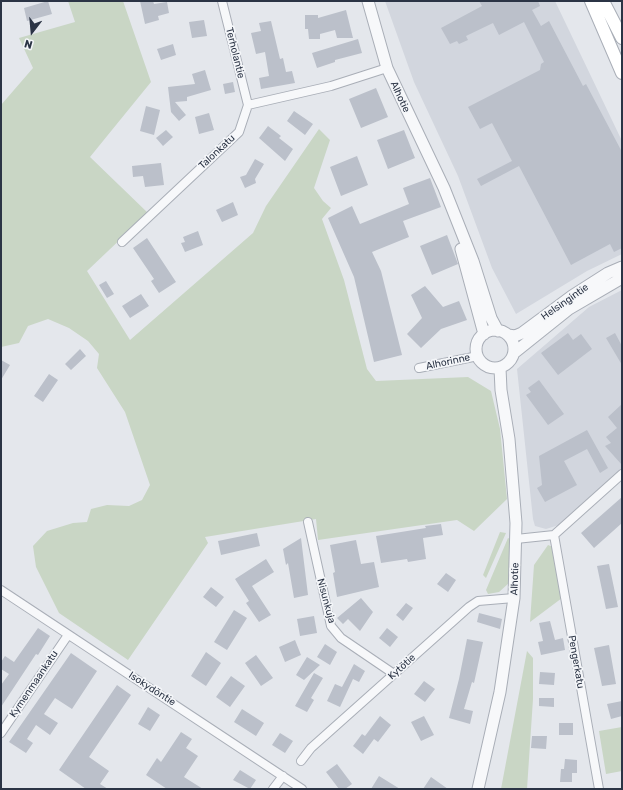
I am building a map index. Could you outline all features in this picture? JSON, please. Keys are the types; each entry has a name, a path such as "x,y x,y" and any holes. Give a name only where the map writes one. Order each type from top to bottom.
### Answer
{"main road":[{"path":"591,1 622,73"},
{"path":"603,1 622,38"}],"street":[{"name":"Terholantie","path":"222,1 248,105"},
{"name":"Alhotie","path":"368,1 387,68 444,188 473,261 491,318 503,333"},
{"path":"248,105 331,86 387,68"},
{"name":"Talonkatu","path":"122,242 238,132 248,105"},
{"name":"Alhotie","path":"444,188 484,334"},
{"name":"Helsingintie","path":"503,333 515,336 522,333 572,296 622,267"},
{"name":"Helsingintie","path":"514,354 569,309 622,278"},
{"path":"491,331 503,333 512,340 514,354 508,363 500,368 486,366 478,356 477,344 484,334 491,331"},
{"name":"Alhorinne","path":"419,368 478,356"},
{"name":"Alhotie","path":"478,789 500,692 514,598 516,539 509,439 501,390 500,368"},
{"path":"516,539 554,535 622,474"},
{"name":"Nisunkuja","path":"308,522 331,626 341,638 394,674"},
{"name":"Pengerkatu","path":"554,535 599,789"},
{"name":"Isokydöntie","path":"1,590 302,789"},
{"name":"Kytötie","path":"301,761 311,748 469,607 478,601 514,598"},
{"name":"Kymenmaankatu","path":"1,733 68,635"},
{"path":"274,789 283,776"}],"shaded area":[{"path":"385,1 555,1 622,141 622,254 587,271 516,314 492,268 458,176 414,82"},
{"path":"622,290 622,469 559,525 546,529 535,526 517,369 589,307"}],"green space":[{"path":"68,1 123,1 151,82 90,157 148,213 87,271 130,340 253,233 266,206 319,129 330,140 314,188 323,201 331,208 322,219 344,280 367,369 376,381 468,377 491,391 500,429 507,499 474,531 457,520 318,540 316,519 205,537 208,543 128,660 59,613 36,567 33,546 47,531 73,523 87,522 91,509 107,505 129,506 142,500 150,485 125,412 97,368 99,354 88,341 69,328 48,319 28,326 19,343 1,347 1,105 33,68 19,38 75,22"},
{"path":"500,532 506,533 486,578 483,575"},
{"path":"508,538 510,539 509,583 499,592 488,594 486,590"},
{"path":"548,545 553,547 562,598 530,622 534,565"},
{"path":"527,651 533,658 533,699 527,789 501,789"},
{"path":"622,727 622,771 606,774 599,731"}],"building":[{"path":"48,1 52,14 27,21 24,8"},
{"path":"140,1 153,1 154,4 167,2 169,13 158,16 159,20 145,24"},
{"path":"479,1 538,1 540,6 532,10 541,26 549,21 583,86 586,84 622,152 622,248 614,252 610,244 571,265 519,166 481,186 477,179 512,161 492,123 480,129 468,107 540,70 541,64 544,62 524,22 499,35 493,23 466,36 468,40 459,44 457,41 450,44 441,28 482,6"},
{"path":"346,10 353,38 337,38 335,30 320,34 320,39 309,39 308,29 305,29 305,15 318,15 318,18"},
{"path":"204,20 207,36 192,38 189,22"},
{"path":"271,21 280,59 283,58 286,72 292,71 295,83 261,89 259,78 269,76 265,52 256,54 251,33 261,31 259,23"},
{"path":"358,39 362,53 335,60 335,62 317,68 312,53"},
{"path":"173,44 176,55 161,60 157,49"},
{"path":"205,70 211,90 187,97 187,101 175,102 186,115 179,121 171,112 168,87 195,84 192,74"},
{"path":"233,82 235,92 225,94 223,84"},
{"path":"376,88 388,117 361,128 349,99"},
{"path":"146,106 160,110 154,135 140,131"},
{"path":"294,111 313,124 305,135 287,121"},
{"path":"209,113 214,130 199,134 195,117"},
{"path":"268,126 281,136 279,138 293,149 285,161 259,138"},
{"path":"166,130 173,137 163,146 156,138"},
{"path":"404,130 415,158 388,169 377,140"},
{"path":"357,156 368,185 341,196 330,167"},
{"path":"255,159 264,164 255,179 256,183 245,188 240,177 246,175"},
{"path":"161,163 164,185 145,187 143,176 133,177 132,166"},
{"path":"430,178 441,207 403,221 409,237 372,252 381,271 402,355 374,362 354,277 328,218 352,206 360,224 409,204 403,188"},
{"path":"233,202 238,215 222,222 216,210"},
{"path":"198,231 203,245 185,252 181,243 185,242 183,237"},
{"path":"447,235 458,264 432,275 420,246"},
{"path":"147,238 176,282 159,293 151,281 154,279 133,248"},
{"path":"106,281 114,294 107,298 99,285"},
{"path":"425,286 443,307 459,301 467,320 441,329 421,348 407,334 422,318 411,295"},
{"path":"141,294 149,306 130,318 122,306"},
{"path":"568,333 573,340 581,334 592,349 558,375 541,353"},
{"path":"615,333 622,346 622,365 606,338"},
{"path":"80,349 86,356 71,370 65,364"},
{"path":"1,360 10,365 1,380"},
{"path":"49,374 58,380 43,402 34,396"},
{"path":"539,380 564,414 548,425 526,395 531,392 528,388"},
{"path":"622,404 622,465 605,446 611,443 606,437 617,428 608,417"},
{"path":"587,430 608,468 600,473 587,449 564,461 577,485 545,502 537,488 542,485 539,456"},
{"path":"622,497 622,523 594,548 581,533"},
{"path":"441,524 443,535 423,538 426,559 408,562 407,559 381,563 376,536 426,528 425,526"},
{"path":"257,533 260,546 221,555 218,541"},
{"path":"301,538 308,595 294,598 288,563 286,565 283,549"},
{"path":"356,540 361,564 374,562 379,587 337,597 333,573 335,572 330,545"},
{"path":"266,559 274,572 252,586 271,615 259,622 246,603 249,601 235,579"},
{"path":"609,564 618,607 606,609 597,566"},
{"path":"446,573 456,580 448,592 437,584"},
{"path":"211,587 224,597 216,607 203,597"},
{"path":"361,598 373,612 360,631 348,619 343,624 337,618"},
{"path":"406,603 413,608 403,621 396,615"},
{"path":"234,610 247,618 227,650 214,642"},
{"path":"479,613 502,619 500,629 477,622"},
{"path":"314,616 317,633 300,636 297,619"},
{"path":"550,621 555,640 563,638 565,650 541,655 538,642 543,641 539,623"},
{"path":"38,628 50,636 38,655 36,654 1,707 1,685 9,674 1,669 1,662 5,656 14,662"},
{"path":"387,628 398,637 390,647 379,638"},
{"path":"467,639 483,642 474,683 472,682 464,709 473,711 470,724 449,718"},
{"path":"295,640 301,655 285,662 279,647"},
{"path":"325,644 337,652 330,665 317,657"},
{"path":"609,645 616,684 602,686 594,648"},
{"path":"206,652 221,663 206,686 191,676"},
{"path":"71,653 97,671 72,709 55,698 44,714 58,723 50,735 36,725 27,739 33,743 26,753 9,742"},
{"path":"256,655 273,678 261,686 245,663"},
{"path":"307,657 320,665 304,680 296,675"},
{"path":"354,664 365,671 359,682 353,679 340,707 327,701 335,684 342,687"},
{"path":"540,672 555,673 554,685 539,684"},
{"path":"314,673 323,678 311,698 314,700 307,712 295,706"},
{"path":"231,676 245,686 230,707 216,697"},
{"path":"424,681 435,689 425,702 414,694"},
{"path":"117,685 131,695 89,757 109,771 100,784 108,789 86,789 59,770"},
{"path":"539,698 554,698 554,707 539,706"},
{"path":"622,701 622,716 611,719 607,704"},
{"path":"148,707 160,715 150,731 138,724"},
{"path":"242,709 264,723 256,736 234,722"},
{"path":"380,716 391,725 378,742 374,739 363,754 353,746 362,734 365,736"},
{"path":"424,716 434,735 421,741 411,722"},
{"path":"559,723 573,723 573,735 559,735"},
{"path":"181,732 192,739 186,748 198,756 184,777 203,789 167,789 146,775 157,758 161,762"},
{"path":"280,733 293,741 285,753 272,745"},
{"path":"532,736 547,736 546,749 531,748"},
{"path":"565,759 577,760 577,773 572,773 572,782 560,782 561,769 564,769"},
{"path":"337,764 352,784 345,789 339,789 326,772"},
{"path":"240,770 256,780 250,789 233,780"},
{"path":"379,776 400,789 371,789"},
{"path":"431,777 448,789 423,789"}]}
